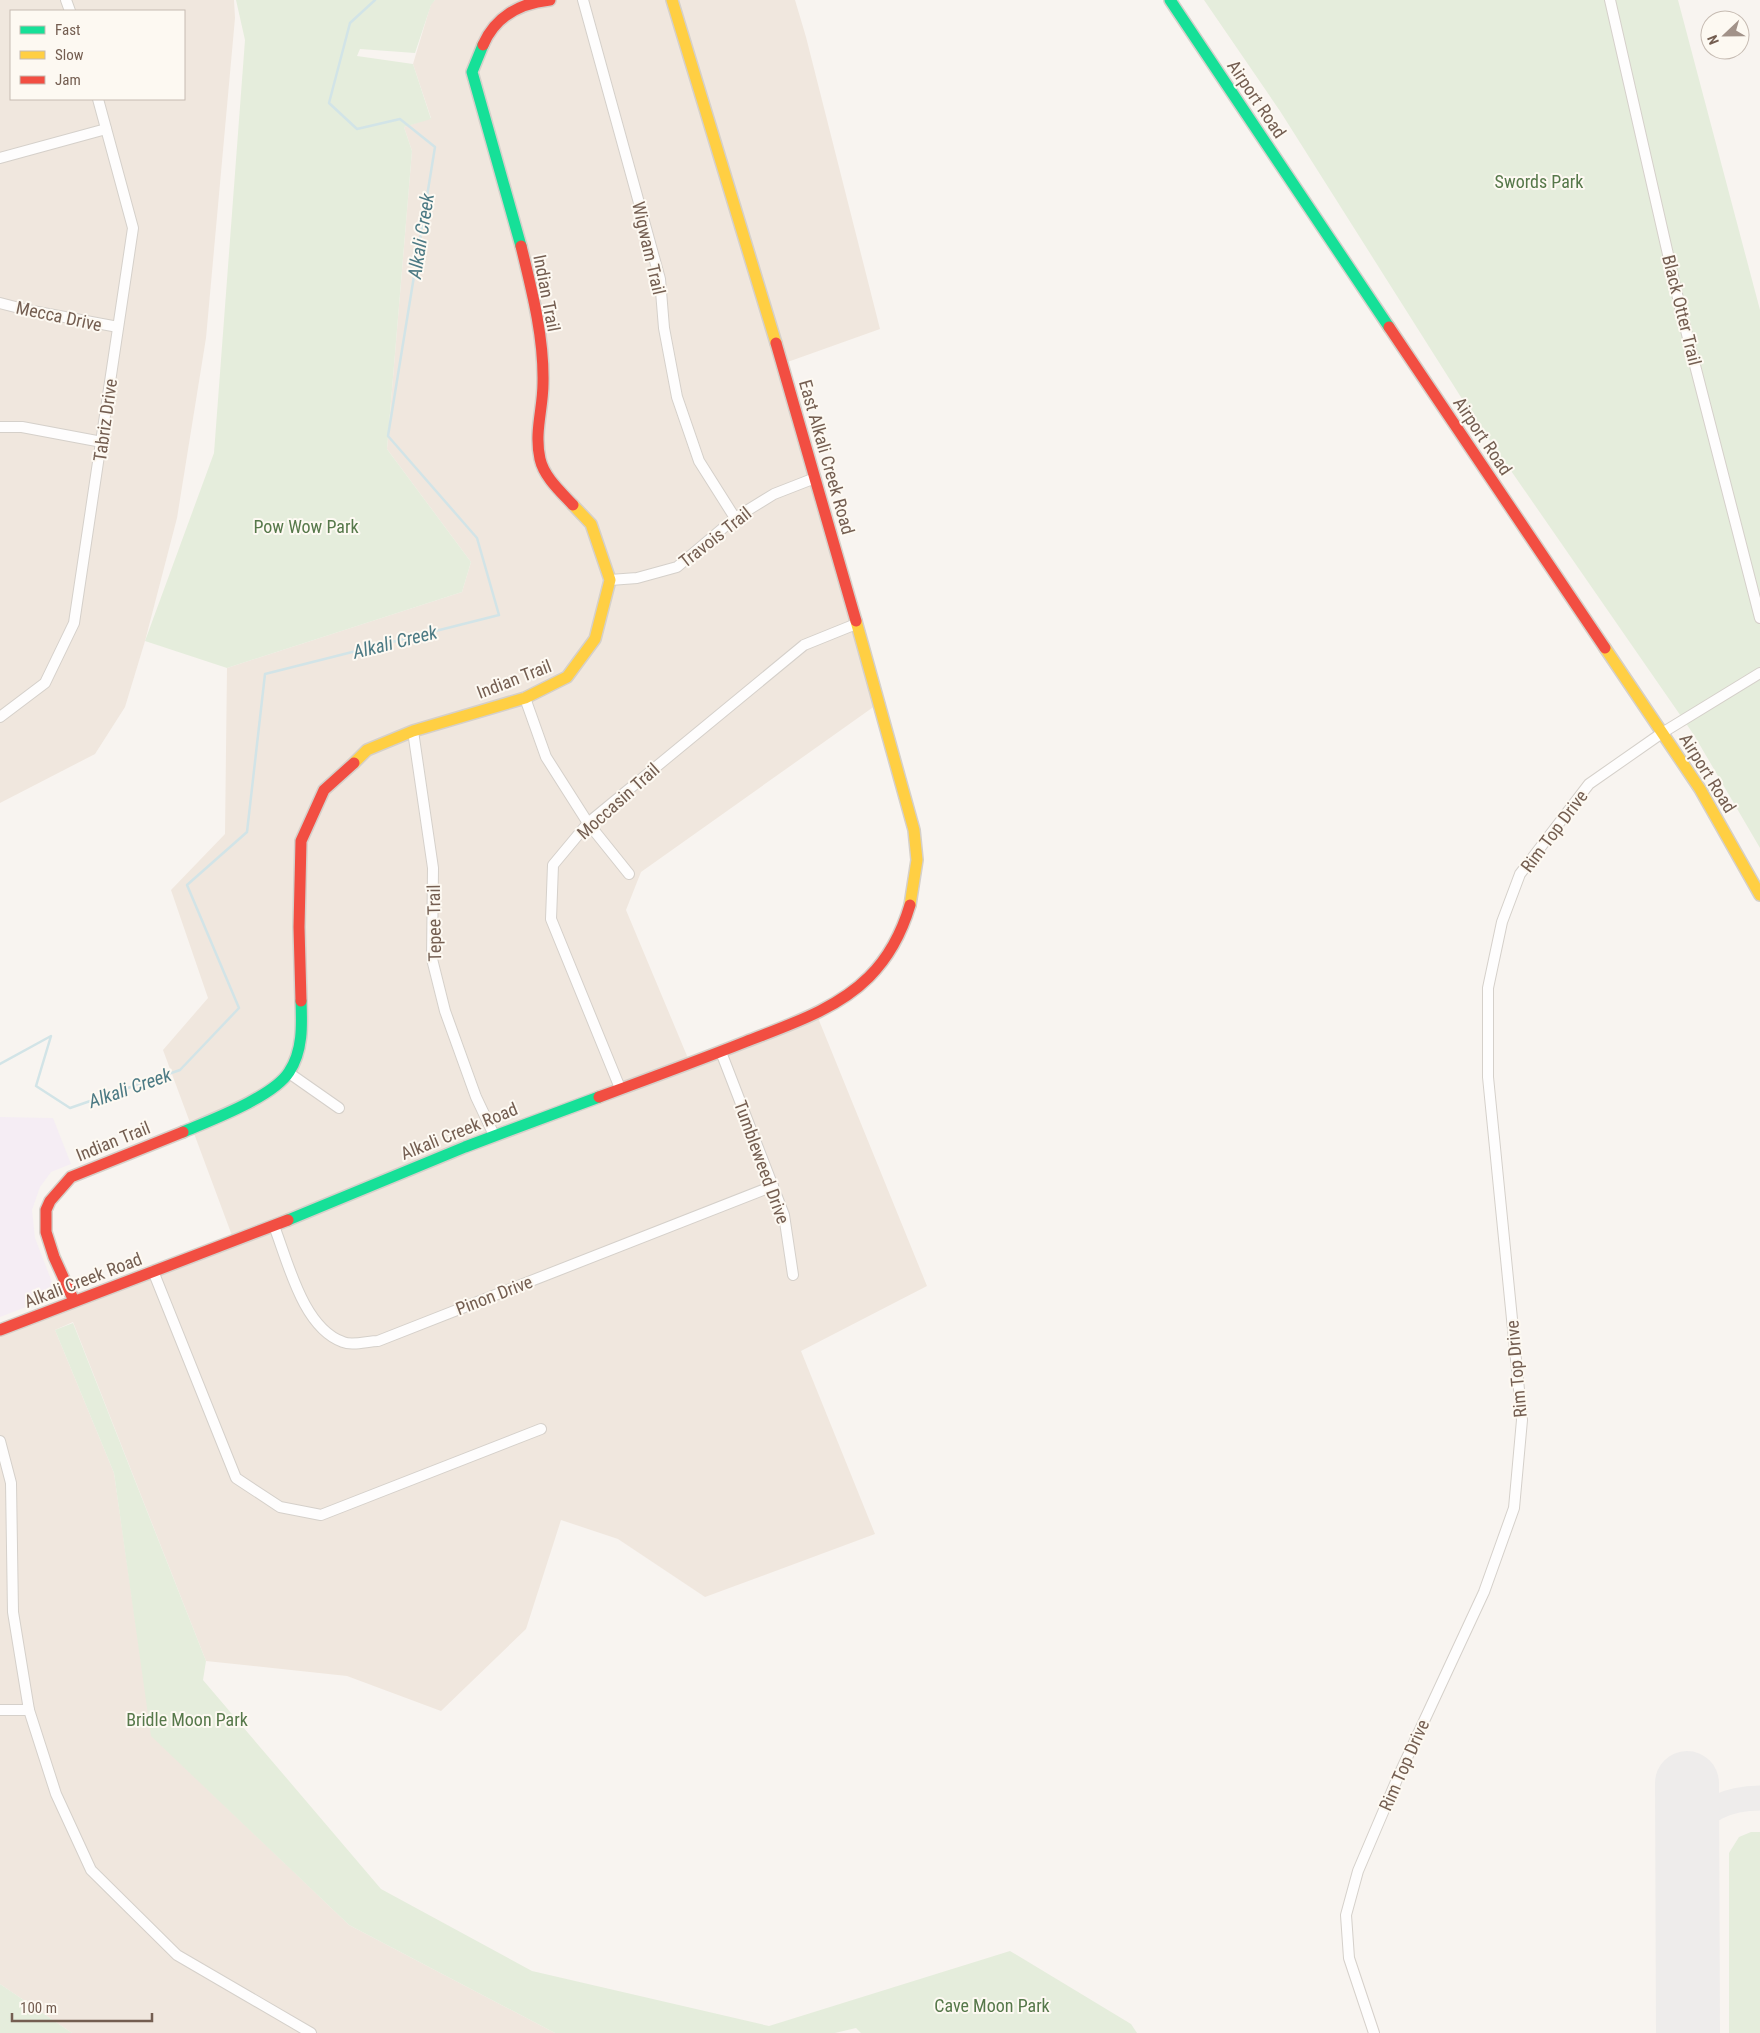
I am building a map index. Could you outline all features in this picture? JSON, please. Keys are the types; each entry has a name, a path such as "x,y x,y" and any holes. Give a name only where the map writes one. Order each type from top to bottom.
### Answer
{"main road":[{"name":"Indian Trail","path":"74,1302 47,1236 46,1210 57,1190 71,1177 229,1112 261,1096 289,1073 299,1050 302,1027 299,927 301,842 324,790 367,750 413,731 525,698 567,677 595,638 610,580 591,524 552,482 540,460 536,423 542,383 536,308 515,224 472,72 490,29 512,11 538,1 550,0"},
{"name":"East Alkali Creek Road","path":"672,0 815,478 910,809 917,843 913,890 902,926"},
{"name":"Airport Road","path":"1170,0 1700,789 1760,895"},
{"name":"Alkali Creek Road","path":"0,1330 274,1226 494,1135 721,1052 816,1013 846,996 871,975 887,953 902,926"}],"street":[{"name":"Wigwam Trail","path":"583,0 660,279 664,328 677,397 699,461 735,518"},
{"name":"Black Otter Trail","path":"1610,0 1680,308 1760,618"},
{"name":"Tabriz Drive","path":"0,717 45,683 74,623 133,228 98,100"},
{"path":"0,158 106,129"},
{"name":"Mecca Drive","path":"0,303 118,327"},
{"path":"0,427 22,427 102,442"},
{"name":"Travois Trail","path":"610,580 637,578 677,567 735,518 774,494 815,478"},
{"name":"Moccasin Trail","path":"620,1088 551,919 553,865 588,823 804,645 856,624"},
{"path":"1662,733 1760,673"},
{"path":"525,698 546,757 588,823 629,874"},
{"name":"Tepee Trail","path":"413,731 433,868 432,959 445,1012 476,1097 494,1135"},
{"name":"Rim Top Drive","path":"1374,2033 1349,1958 1346,1915 1362,1862 1398,1777 1484,1592 1514,1508 1522,1420 1488,1077 1488,988 1502,922 1520,874 1589,784 1662,733"},
{"name":"Tumbleweed Drive","path":"721,1052 784,1216 793,1275"},
{"path":"289,1073 339,1108"},
{"name":"Pinon Drive","path":"274,1226 305,1307 325,1332 345,1343 378,1341 773,1186"},
{"path":"153,1271 236,1478 280,1507 321,1515 541,1429"},
{"path":"0,1443 11,1483 13,1612 29,1710 56,1794 91,1870 177,1955 311,2033"},
{"path":"0,1710 29,1710"}],"shaded area":[{"path":"0,0 234,0 235,18 206,338 177,518 145,641 125,707 95,754 0,803"},
{"path":"435,0 795,0 880,329 782,364 879,703 641,872 626,910 690,1063 816,1013 927,1286 801,1351 875,1534 705,1597 618,1539 561,1520 526,1629 441,1711 347,1676 206,1661 73,1322 55,1330 114,1473 152,1736 349,1925 555,2033 72,2033 0,1984 0,1330 234,1241 163,1050 208,998 171,890 225,834 227,668 462,592 471,562 387,449 412,151 404,127 431,118 413,64 431,4"},
{"path":"0,1117 53,1118 71,1164 51,1172 40,1187 32,1210 35,1238 57,1295 0,1317"}],"green space":[{"name":"Pow Wow Park","path":"236,0 435,0 431,5 415,53 360,49 357,56 413,64 431,119 404,127 412,151 387,449 471,562 462,592 227,668 145,641 214,453 245,40"},
{"name":"Swords Park","path":"1204,0 1678,0 1760,310 1760,848 1694,735 1471,413 1280,111"},
{"name":"Bridle Moon Park","path":"73,1323 206,1661 203,1680 381,1889 532,1971 769,2026 1010,1951 1131,2024 1137,2033 861,2033 856,2028 835,2033 555,2033 349,1925 151,1736 114,1473 55,1330"},
{"path":"1751,1832 1760,1832 1760,2033 1729,2033 1729,1853 1739,1837"},
{"path":"0,1984 72,2033 0,2033"}],"waterway":[{"name":"Alkali Creek","path":"0,1064 51,1036 36,1086 70,1108 180,1070 239,1008 187,885 247,832 265,674 499,615 477,538 388,436 435,147 400,119 357,129 329,103 350,23 375,0"}],"taxiway":[{"path":"1687,1839 1699,1820 1717,1807 1738,1800 1760,1798"}],"runway":[{"path":"1687,1783 1688,2033"}],"traffic: fast":[{"path":"1170,0 1389,327"},
{"path":"483,45 472,72 521,246"},
{"path":"183,1132 256,1099 281,1081 294,1064 297,1055 301,1028 301,1001"},
{"path":"288,1220 465,1147 599,1097"}],"traffic: slow":[{"path":"672,0 776,343"},
{"path":"354,763 367,750 413,731 525,698 567,677 595,639 610,580 591,524 573,505"},
{"path":"856,621 914,830 917,860 910,905"},
{"path":"1605,648 1700,789 1760,895"}],"traffic: jam":[{"path":"483,45 494,27 510,13 529,4 550,0"},
{"path":"521,246 542,349 543,393 538,430 540,459 549,478 573,505"},
{"path":"1389,327 1605,648"},
{"path":"776,343 856,621"},
{"path":"301,1001 299,927 301,841 324,790 354,763"},
{"path":"599,1097 794,1023 842,999 869,977 889,953 903,925 910,905"},
{"path":"74,1301 54,1257 46,1232 46,1210 50,1201 71,1177 183,1132"},
{"path":"0,1330 288,1220"}],"park label":[{"name":"Cave Moon Park","path":"992,2005"}]}
